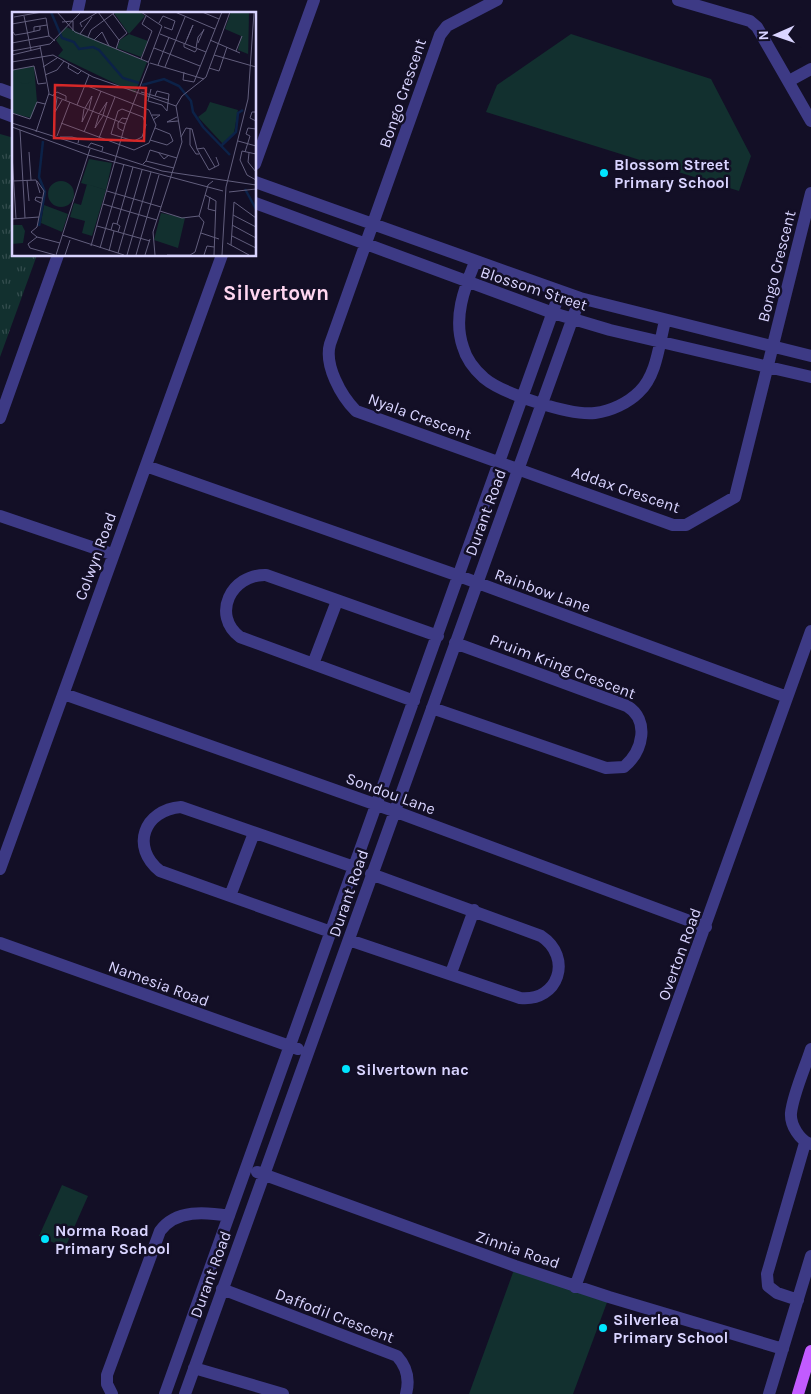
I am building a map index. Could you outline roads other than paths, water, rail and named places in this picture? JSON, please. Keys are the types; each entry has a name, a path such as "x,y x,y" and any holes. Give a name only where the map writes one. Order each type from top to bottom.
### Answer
{"main road":[{"path":"798,1394 811,1351"}],"street":[{"path":"256,161 314,0"},
{"name":"Bongo Crescent","path":"366,245 440,35 447,26 497,0"},
{"path":"678,0 750,21 763,35 811,121"},
{"path":"789,81 811,69"},
{"path":"0,89 12,93"},
{"path":"0,112 12,116"},
{"name":"Blossom Street","path":"256,182 560,292 665,321 811,356"},
{"name":"Bongo Crescent","path":"767,366 811,194"},
{"name":"Blossom Street","path":"256,203 553,314 811,378"},
{"name":"Nyala Crescent","path":"366,245 328,354 330,365 348,403 356,411 518,469"},
{"path":"0,418 58,256"},
{"name":"Colwyn Road","path":"0,869 64,694 112,554 146,466 222,256"},
{"path":"475,262 459,313 463,347 471,364 483,377 493,384 540,403 575,413 596,413 626,402 640,391 650,377 665,321"},
{"name":"Durant Road","path":"165,1394 560,292"},
{"name":"Durant Road","path":"185,1394 518,469 540,403 580,298"},
{"name":"Addax Crescent","path":"518,469 673,525 686,525 735,498 767,366"},
{"name":"Rainbow Lane","path":"146,466 476,582 787,696"},
{"path":"0,516 112,554"},
{"path":"414,701 240,637 231,630 226,617 226,609 233,588 239,582 256,575 266,575 438,636"},
{"path":"313,664 337,601"},
{"name":"Overton Road","path":"575,1286 706,927 811,631"},
{"name":"Pruim Kring Crescent","path":"432,708 606,768 624,767 630,762 643,732 642,722 636,712 627,706 455,642"},
{"name":"Sondou Lane","path":"64,694 394,811 706,927"},
{"path":"331,932 160,871 151,864 145,852 144,840 148,823 156,814 168,808 181,807 354,867"},
{"path":"230,896 254,833"},
{"path":"349,940 451,973 520,998 540,997 552,986 558,966 558,957 552,943 541,936 371,874"},
{"path":"451,973 474,910"},
{"name":"Namesia Road","path":"0,943 307,1052"},
{"path":"798,1300 777,1293 768,1286 767,1274 808,1143 794,1127 791,1114 811,1050"},
{"name":"Zinnia Road","path":"247,1167 264,1175 575,1286 782,1349"},
{"name":"Durant Road","path":"112,1394 107,1384 107,1375 160,1231 166,1224 194,1212 229,1216"},
{"path":"770,1394 811,1256"},
{"name":"Daffodil Crescent","path":"222,1290 397,1356 404,1363 407,1372 406,1394"},
{"path":"191,1322 208,1328"},
{"path":"194,1368 283,1394"}],"place":[{"name":"Blossom Street Primary School","path":"604,173"},
{"name":"Silvertown nac","path":"346,1069"},
{"name":"Norma Road Primary School","path":"45,1239"},
{"name":"Silverlea Primary School","path":"603,1328"}],"district":[{"name":"Silvertown","path":"276,293"}]}
